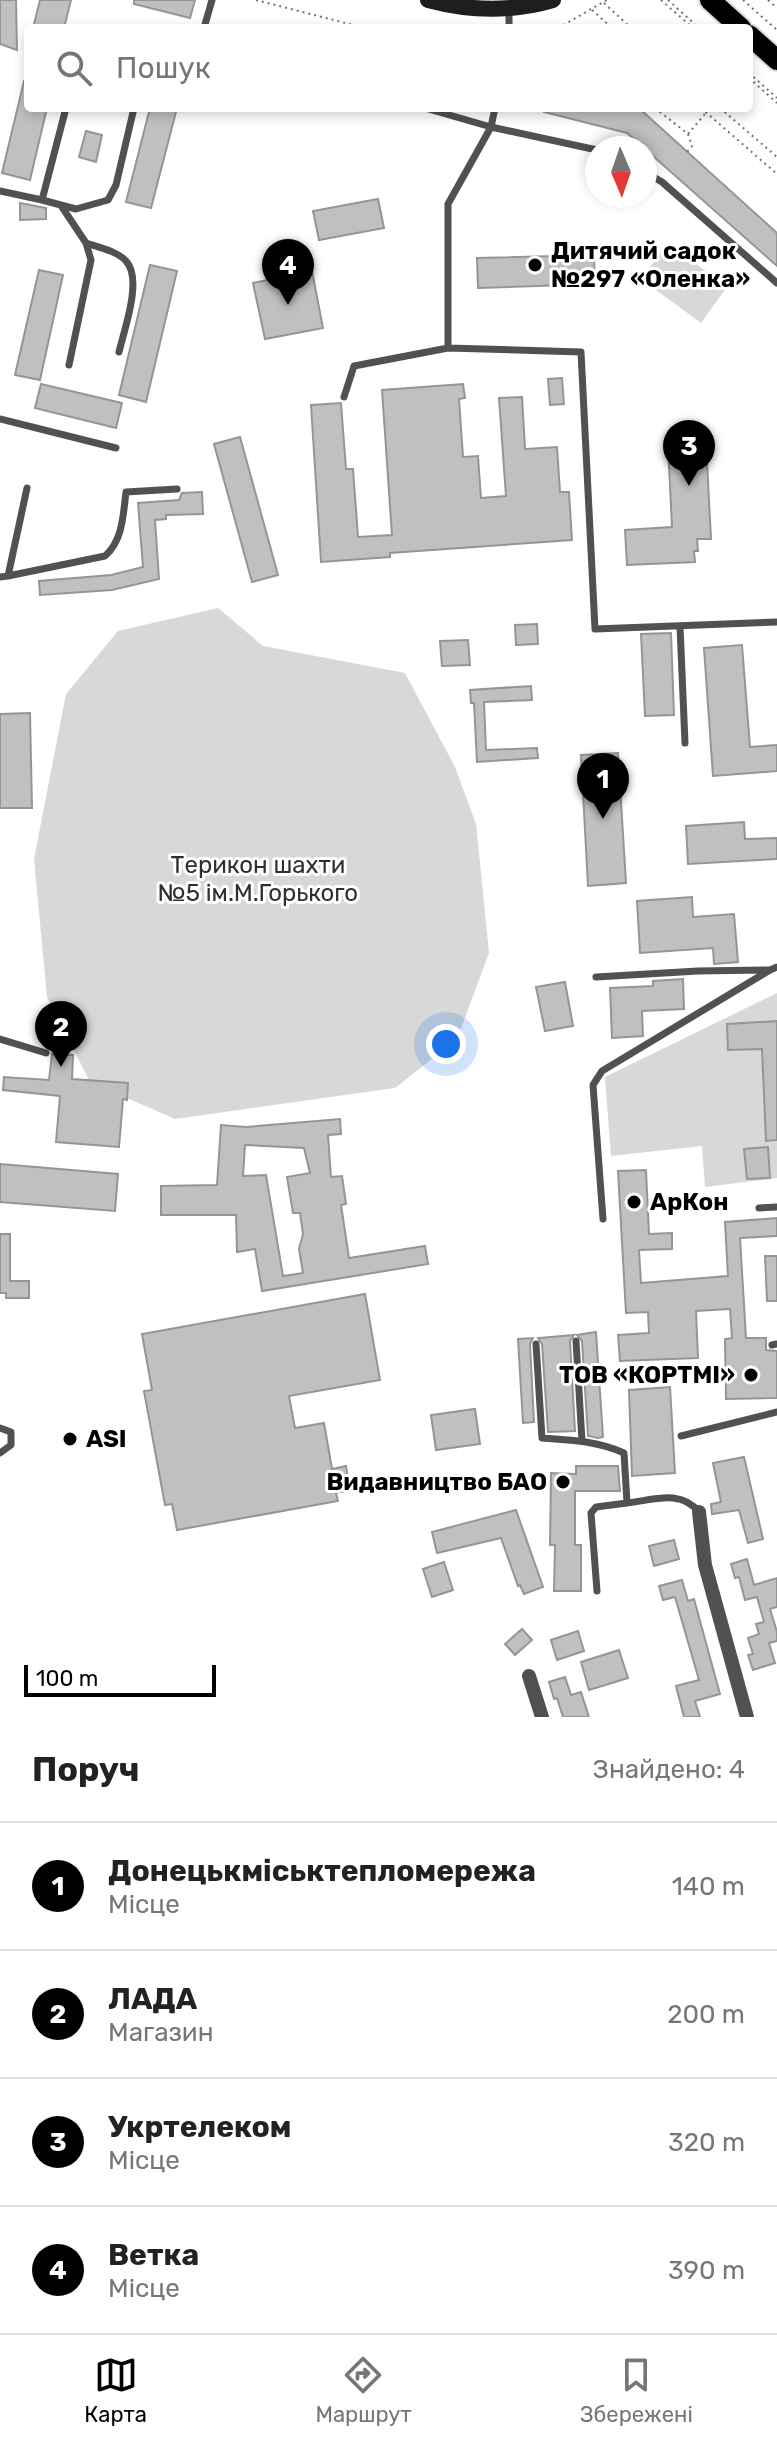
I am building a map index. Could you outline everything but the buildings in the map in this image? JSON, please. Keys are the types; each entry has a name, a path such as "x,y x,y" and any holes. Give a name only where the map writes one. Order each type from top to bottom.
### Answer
{"main road":[{"path":"428,0 474,8 509,8 553,0"},
{"path":"710,0 737,24"},
{"path":"753,39 777,60"}],"street":[{"path":"699,1512 705,1565 747,1717"},
{"path":"529,1676 542,1717"}],"lane":[{"path":"205,24 212,0"},
{"path":"509,8 509,24"},
{"path":"42,200 65,112"},
{"path":"0,191 76,209 108,200 116,185 133,112"},
{"path":"439,112 585,147"},
{"path":"448,348 448,204 491,127 494,112"},
{"path":"657,179 777,283"},
{"path":"61,205 86,243 91,260 69,365"},
{"path":"86,243 126,260 133,273 134,286 119,352"},
{"path":"344,397 354,366 448,348 581,352 595,629 777,622"},
{"path":"0,419 116,448"},
{"path":"27,488 4,576 105,556 115,547 120,534 126,492 177,489"},
{"path":"680,626 685,743"},
{"path":"596,977 773,969"},
{"path":"603,1219 593,1085 602,1071 773,969"},
{"path":"0,1039 46,1053"},
{"path":"759,1208 777,1207"},
{"path":"576,1341 582,1441"},
{"path":"536,1344 542,1438 610,1446 624,1453 627,1503"},
{"path":"681,1436 777,1412"},
{"path":"0,1428 11,1432 11,1445 0,1453"},
{"path":"597,1591 591,1513 596,1507 677,1497 689,1500 699,1512"}],"path":[{"path":"256,0 349,24"},
{"path":"661,0 688,24"},
{"path":"668,0 695,24"},
{"path":"743,0 777,29"},
{"path":"768,0 777,8"},
{"path":"566,24 605,1 627,24"},
{"path":"592,10 608,24"},
{"path":"753,77 777,98"},
{"path":"753,82 777,103"},
{"path":"660,112 688,134 692,146 687,152"},
{"path":"725,112 777,157"},
{"path":"688,134 706,113 777,174"}],"green space":[{"path":"668,243 727,287 701,323 641,279"},
{"name":"Терикон шахти №5 ім.М.Горького","path":"218,608 263,646 405,673 455,767 476,824 489,953 457,1039 395,1088 175,1119 90,1082 47,997 34,859 66,694 118,631"},
{"path":"777,993 777,1178 705,1187 702,1146 611,1156 605,1077"}],"place":[{"name":"Дитячий садок №297 «Оленка»","path":"535,265"},
{"name":"Ветка","path":"288,305"},
{"name":"Укртелеком","path":"689,486"},
{"name":"Донецькміськтепломережа","path":"603,819"},
{"name":"ЛАДА","path":"61,1067"},
{"name":"АрКон","path":"634,1202"},
{"name":"ТОВ «КОРТМІ»","path":"751,1375"},
{"name":"ASI","path":"70,1439"},
{"name":"Видавництво БАО","path":"563,1482"}]}
